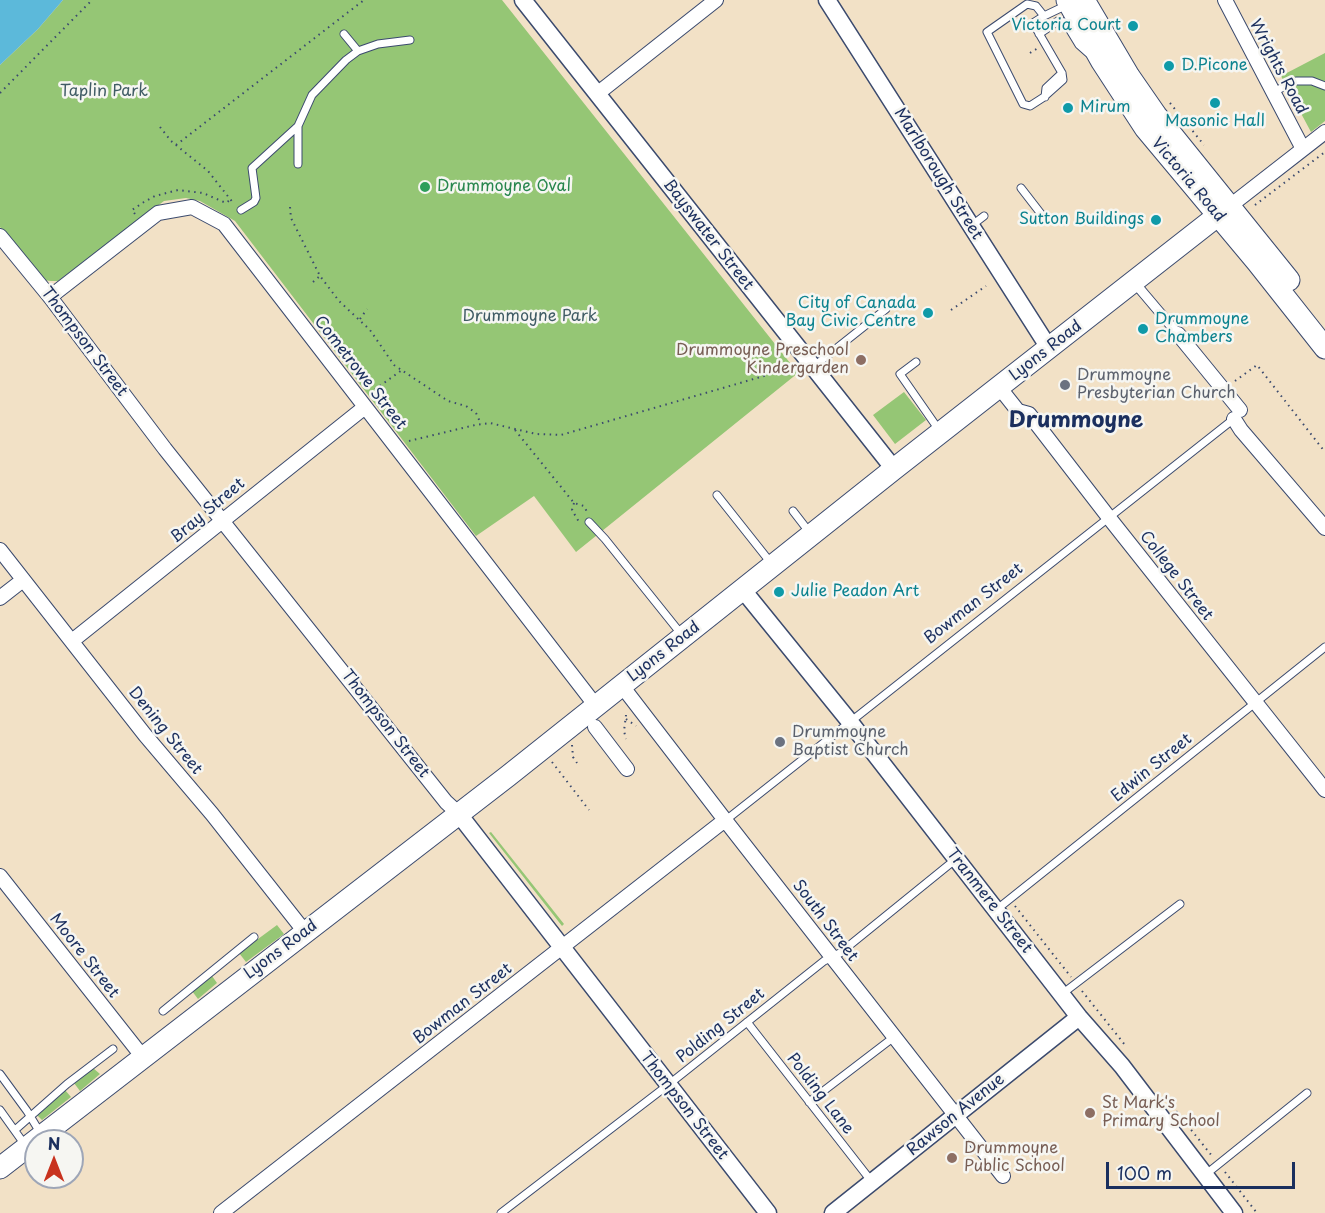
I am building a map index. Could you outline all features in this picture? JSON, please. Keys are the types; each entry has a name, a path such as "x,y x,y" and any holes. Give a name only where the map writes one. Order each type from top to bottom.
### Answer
{"main road":[{"name":"Victoria Road","path":"1073,1 1103,68 1145,128 1224,211 1325,325"},
{"name":"Victoria Road","path":"1073,1 1325,348"},
{"name":"Lyons Road","path":"41,1129 142,1056 458,813 595,716 622,686 683,637 1224,211"},
{"name":"Lyons Road","path":"0,1168 24,1142"}],"street":[{"name":"Bayswater Street","path":"523,0 894,469"},
{"path":"597,94 716,0"},
{"name":"Marlborough Street","path":"827,0 977,221 1049,348"},
{"name":"Wrights Road","path":"1225,0 1303,149"},
{"name":"Lyons Road","path":"1224,211 1325,132"},
{"name":"Cometrowe Street","path":"50,297 158,213 192,207 224,224 394,445 595,716 627,769"},
{"name":"Thompson Street","path":"0,236 50,297 165,449 446,802 458,813 768,1213"},
{"path":"1134,282 1178,334 1237,414 1241,430 1325,528"},
{"name":"College Street","path":"999,387 1018,411 1029,414 1325,790"},
{"name":"Bray Street","path":"72,640 168,565 363,404"},
{"name":"Dening Street","path":"0,550 145,735 212,814 305,932"},
{"path":"0,598 23,580"},
{"name":"Tranmere Street","path":"743,590 850,722 1079,1017 1122,1066 1234,1213"},
{"name":"South Street","path":"622,686 1003,1176"},
{"name":"Bowman Street","path":"221,1213 725,820"},
{"name":"Moore Street","path":"0,876 142,1056"},
{"name":"Rawson Avenue","path":"833,1213 1079,1017"}],"lane":[{"path":"1044,16 1036,6 1027,4 987,32 1023,104 1030,106 1061,83 1064,77 1033,23 1073,1"},
{"path":"1039,34 1058,21 1065,22 1079,45 1103,68"},
{"path":"344,34 358,51"},
{"path":"238,208 254,202 256,198 252,168 298,126 312,95 346,60 358,51 378,44 410,40"},
{"path":"1273,92 1296,81 1312,81 1325,86"},
{"path":"298,126 298,165"},
{"path":"1021,188 1045,219"},
{"path":"813,367 886,309"},
{"path":"916,362 900,374 940,433"},
{"name":"Bowman Street","path":"725,820 1110,519 1237,414"},
{"path":"717,495 773,566"},
{"path":"793,512 812,536"},
{"path":"589,522 683,637"},
{"name":"Edwin Street","path":"996,910 1325,647"},
{"name":"Polding Street","path":"501,1213 747,1022 840,953 956,859"},
{"path":"1062,994 1180,904"},
{"path":"163,1011 254,937"},
{"name":"Polding Lane","path":"747,1022 872,1182"},
{"path":"809,1102 894,1037"},
{"path":"29,1129 30,1116 112,1049"},
{"path":"0,1074 30,1116 29,1129"},
{"path":"1205,1175 1307,1093"},
{"path":"0,1110 24,1134"}],"path":[{"path":"0,93 92,0"},
{"path":"176,145 364,0"},
{"path":"160,127 176,145 208,171 238,208"},
{"path":"1255,205 1325,152"},
{"path":"290,207 291,218 320,276 339,301 370,330 394,365 448,400 466,406 476,413 481,424"},
{"path":"313,282 320,276"},
{"path":"951,310 986,286"},
{"path":"360,319 367,309"},
{"path":"1232,383 1257,365 1325,452"},
{"path":"394,445 490,423 536,434 561,435 796,366"},
{"path":"363,404 402,370"},
{"path":"514,428 574,503 584,506 589,515 589,522 580,523 575,517 572,510 574,503"},
{"path":"626,708 624,731 626,739"},
{"path":"626,719 638,729"},
{"path":"572,745 573,757 577,763"},
{"path":"552,762 589,810"}],"green space":[{"name":"Drummoyne Park","path":"63,0 502,0 798,373 576,552 534,496 476,536 235,221 200,201 186,198 164,201 58,281 42,280 0,227 0,65 38,29"},
{"path":"1325,53 1325,121 1311,132 1281,76"},
{"path":"904,392 926,420 895,444 873,415"},
{"path":"491,832 564,924 562,926 489,833"},
{"path":"277,925 284,934 246,962 239,953"},
{"path":"212,976 217,983 198,999 192,991"},
{"path":"93,1068 100,1074 80,1091 74,1083"},
{"path":"65,1090 71,1097 42,1120 37,1115"}],"water":[{"path":"0,0 63,0 38,29 0,65"}],"place":[{"name":"Victoria Court","path":"1133,26"},
{"name":"D.Picone","path":"1169,66"},
{"name":"Masonic Hall","path":"1215,103"},
{"name":"Mirum","path":"1068,108"},
{"name":"Drummoyne Oval","path":"425,187"},
{"name":"Sutton Buildings","path":"1156,220"},
{"name":"City of Canada Bay Civic Centre","path":"928,313"},
{"name":"Drummoyne Chambers","path":"1143,329"},
{"name":"Drummoyne Preschool Kindergarden","path":"861,360"},
{"name":"Drummoyne Presbyterian Church","path":"1065,385"},
{"name":"Julie Peadon Art","path":"779,592"},
{"name":"Drummoyne Baptist Church","path":"780,742"},
{"name":"St Mark's Primary School","path":"1090,1113"},
{"name":"Drummoyne Public School","path":"952,1158"}],"district":[{"name":"Drummoyne","path":"1076,421"}],"park label":[{"name":"Taplin Park","path":"104,92"}]}
